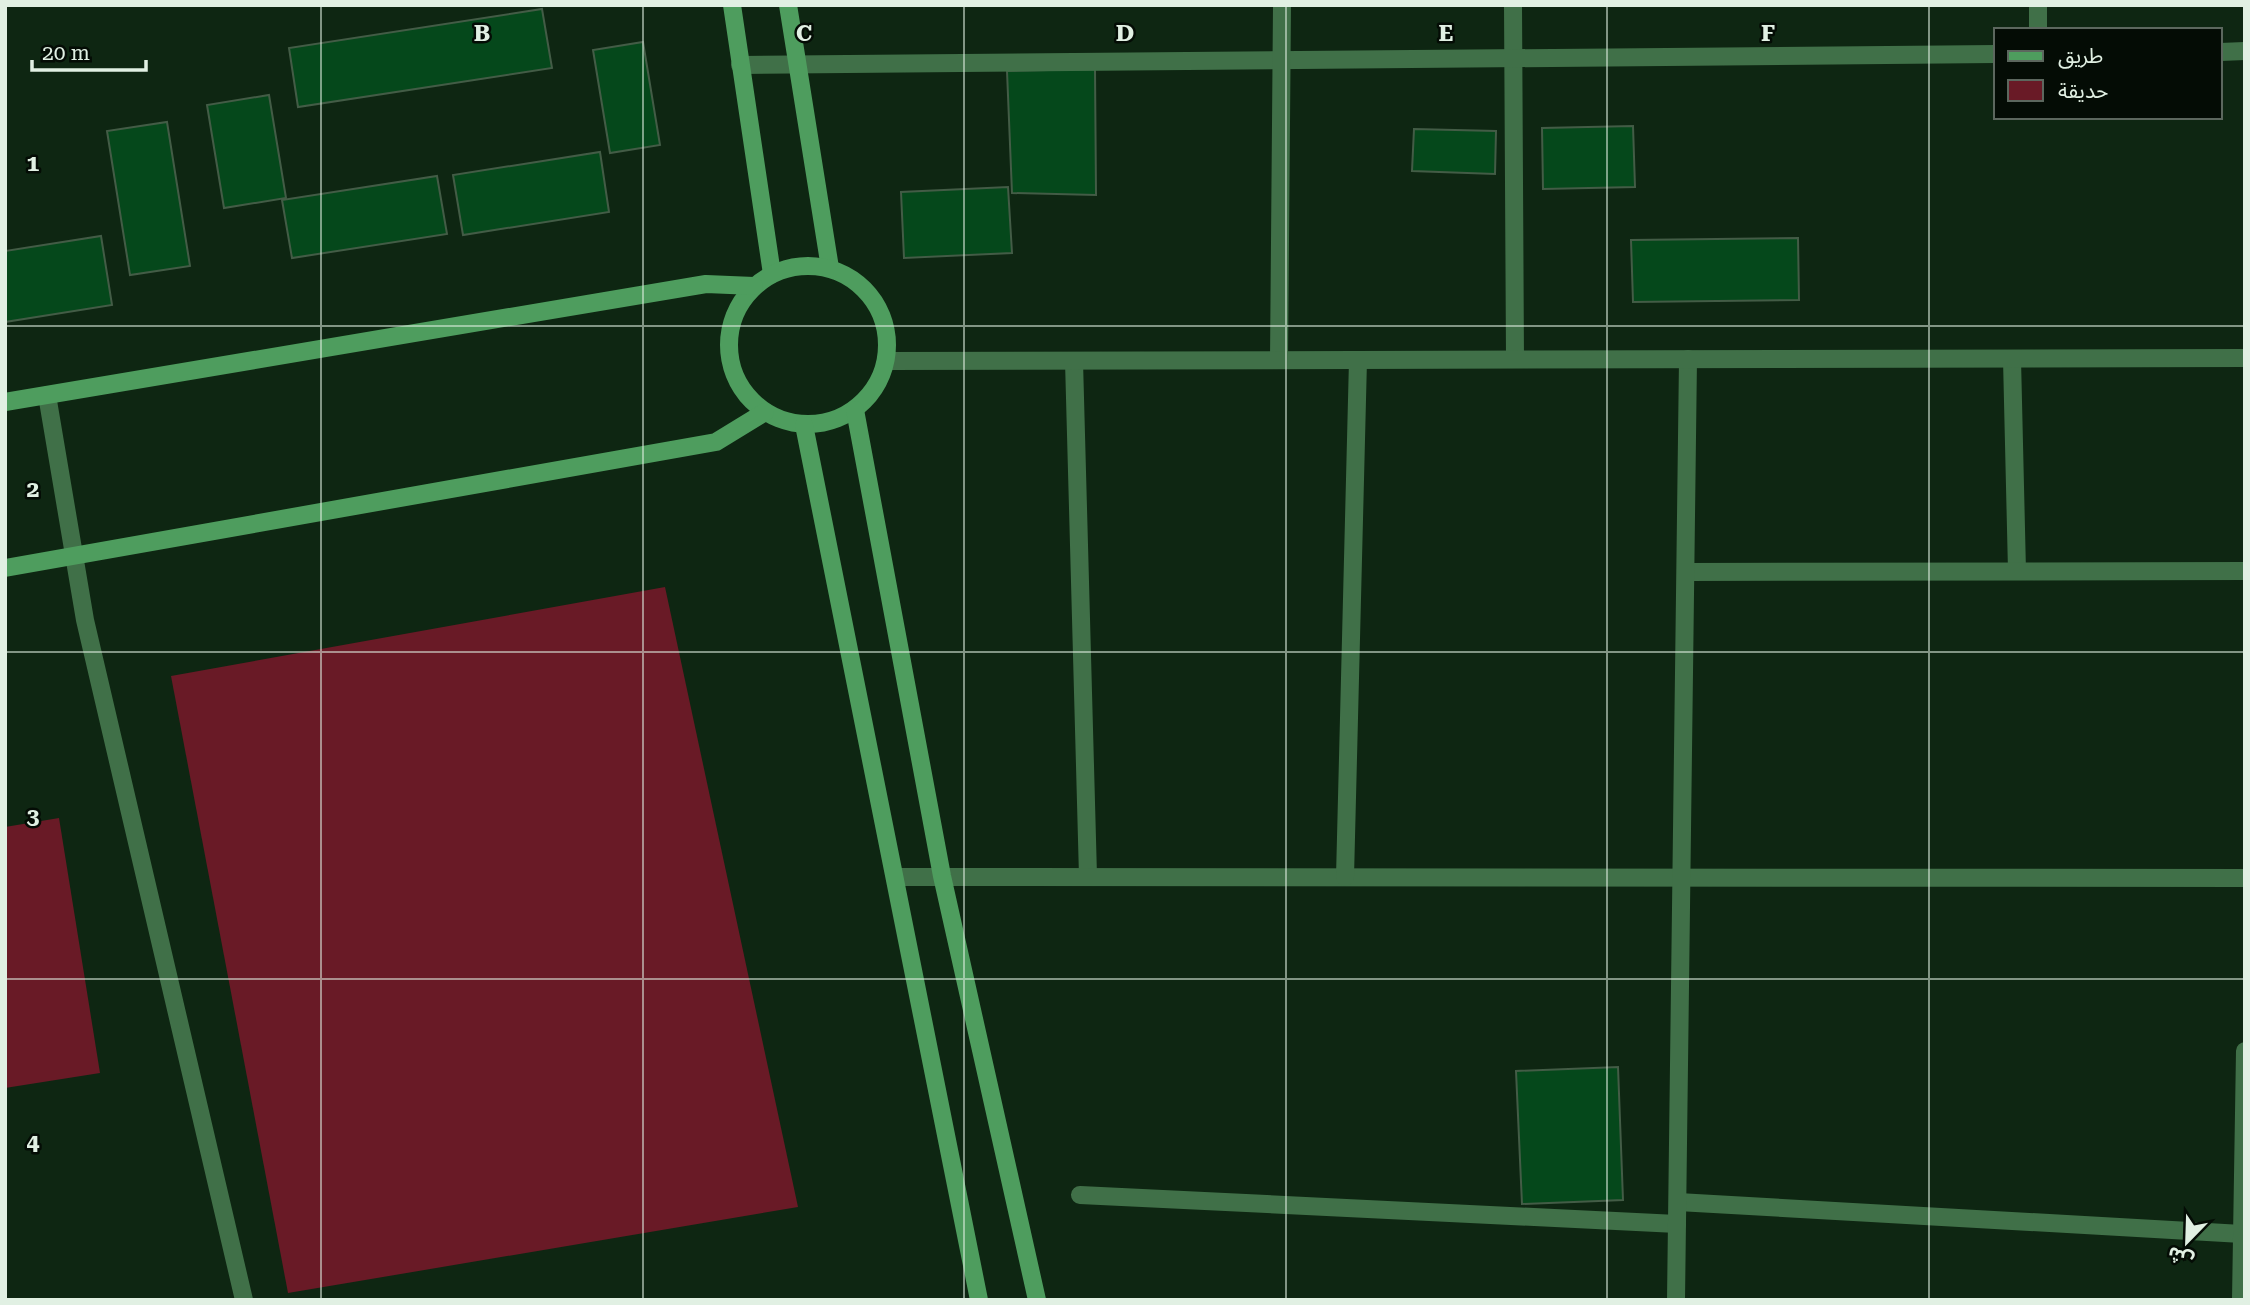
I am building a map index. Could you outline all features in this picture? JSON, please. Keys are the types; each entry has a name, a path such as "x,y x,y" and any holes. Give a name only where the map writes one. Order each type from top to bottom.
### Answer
{"main road":[{"path":"732,5 772,274"},
{"path":"788,5 830,268"},
{"path":"791,267 830,268 864,288 877,303 888,341 887,361 875,388 855,410 839,419 804,425 784,421 765,412 749,398 737,381 728,341 736,311 754,286 772,274 791,267"},
{"path":"5,402 706,284 754,286"},
{"path":"855,410 942,876 1037,1300"},
{"path":"5,568 716,442 765,412"},
{"path":"804,425 979,1300"}],"street":[{"path":"1279,360 1282,5"},
{"path":"1513,5 1516,359"},
{"path":"2038,5 2038,28"},
{"path":"2222,52 2245,51"},
{"path":"740,65 1994,54"},
{"path":"887,361 2245,358"},
{"path":"1676,1300 1688,359"},
{"path":"2012,359 2017,571"},
{"path":"1345,877 1358,360"},
{"path":"1073,361 1088,876"},
{"path":"47,395 85,620 244,1300"},
{"path":"1686,572 2245,571"},
{"path":"895,877 2245,878"},
{"path":"2241,1300 2245,1051"},
{"path":"1080,1195 1677,1224"},
{"path":"1678,1202 2242,1234"}],"green space":[{"path":"665,587 798,1207 288,1293 171,676"},
{"path":"59,818 100,1073 5,1088 5,827"}],"building":[{"path":"542,9 552,68 298,107 289,48"},
{"path":"643,42 660,145 610,153 593,50"},
{"path":"1095,69 1096,195 1012,193 1007,71"},
{"path":"269,95 286,198 224,208 207,105"},
{"path":"167,122 190,266 130,275 107,131"},
{"path":"1633,126 1635,187 1543,189 1542,128"},
{"path":"1414,129 1496,131 1495,174 1412,171"},
{"path":"600,152 609,212 463,235 453,175"},
{"path":"437,176 447,234 292,258 282,200"},
{"path":"1008,187 1012,253 904,258 901,192"},
{"path":"101,236 112,305 5,322 5,251"},
{"path":"1798,238 1799,300 1633,302 1631,240"},
{"path":"1618,1067 1623,1200 1522,1204 1516,1071"}]}
